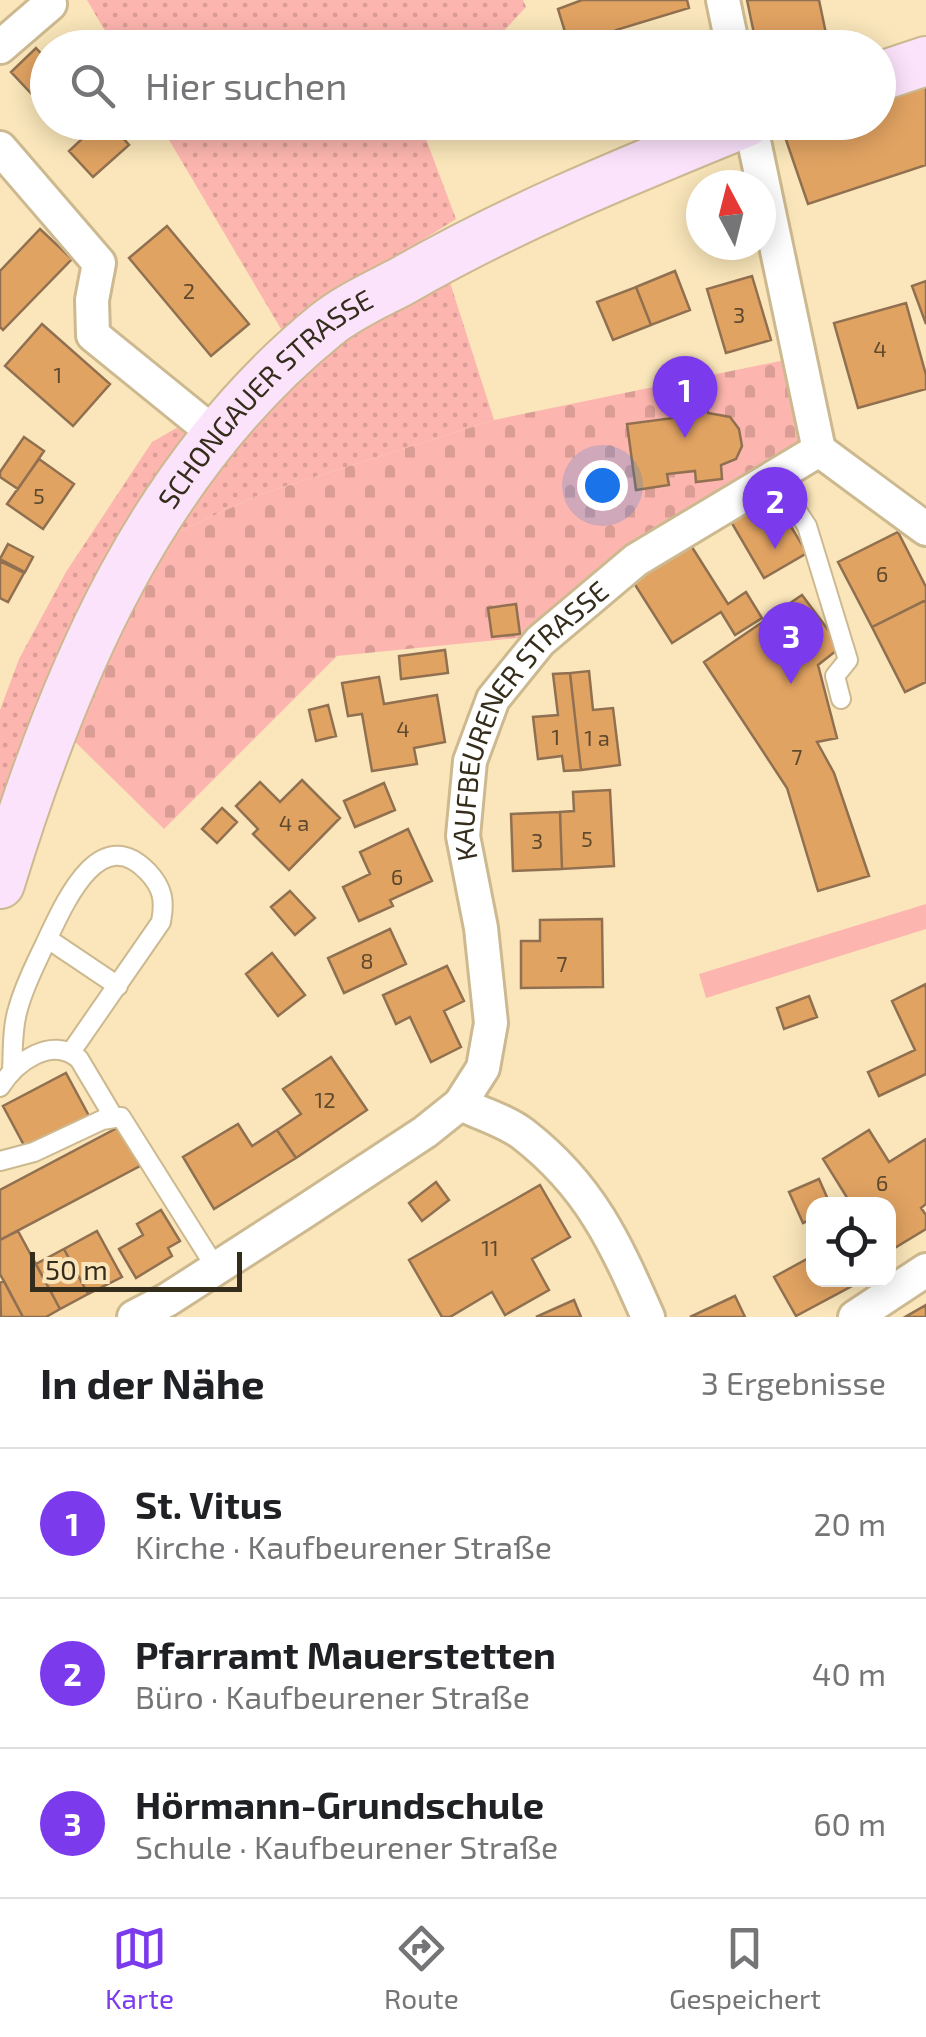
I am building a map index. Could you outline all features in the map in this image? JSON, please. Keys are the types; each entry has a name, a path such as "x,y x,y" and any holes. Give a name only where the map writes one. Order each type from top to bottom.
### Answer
{"main road":[{"path":"896,71 926,61"},
{"name":"SCHONGAUER STRASSE","path":"0,884 43,756 108,605 143,536 240,404 328,323 431,264 571,194 704,140"}],"street":[{"path":"723,0 729,30"},
{"path":"0,47 50,4"},
{"path":"752,140 818,450 926,529"},
{"path":"0,148 99,263 92,300 93,336 216,434"},
{"name":"KAUFBEURENER STRASSE","path":"134,1317 426,1132 460,1104 483,1068 491,1024 481,928 462,836 470,761 493,699 540,641 636,560 818,450"},
{"path":"460,1104 521,1132 582,1191 613,1237 648,1317"},
{"path":"855,1317 926,1270"}],"lane":[{"path":"774,476 807,526 823,570 848,660 835,676 841,700"},
{"path":"12,1071 16,1012 69,893 92,867 107,858 129,858 154,878 162,892 161,922 72,1052"},
{"path":"48,939 118,986"},
{"path":"0,1087 12,1071 32,1056 46,1051 72,1052 113,1116 126,1120 216,1268"},
{"path":"0,1161 58,1143 113,1116"}],"green space":[{"path":"87,0 523,0 526,7 505,30 104,30"},
{"path":"169,140 426,140 456,219 281,329"},
{"path":"445,267 494,420 261,494 154,543 336,334"},
{"path":"785,360 805,452 528,637 337,656 164,829 65,732 154,543 261,494 494,420"},
{"path":"187,422 201,436 0,844 0,710 19,659 66,572 152,442"},
{"path":"926,904 926,929 706,998 699,974"}],"building":[{"path":"582,0 687,0 689,8 616,30 564,30 558,9"},
{"path":"747,0 819,0 825,30 753,30"},
{"path":"30,54 30,92 11,72"},
{"path":"926,86 926,165 808,204 786,140 896,140 896,96"},
{"path":"81,140 125,140 129,145 93,177 69,151"},
{"path":"167,226 249,324 211,356 129,258"},
{"path":"40,229 72,259 3,330 0,271"},
{"path":"675,271 690,310 651,325 636,287"},
{"path":"752,276 771,340 726,353 707,289"},
{"path":"926,281 926,324 912,286"},
{"path":"636,287 651,325 613,340 597,302"},
{"path":"906,303 926,375 926,389 858,408 834,323"},
{"path":"42,324 110,384 73,426 5,366"},
{"path":"705,392 708,413 730,417 739,429 742,446 736,459 721,465 722,479 696,482 695,471 667,474 669,485 636,490 627,424 681,417 678,396"},
{"path":"24,437 44,451 18,489 0,477 0,472"},
{"path":"39,459 74,484 43,529 7,504"},
{"path":"772,495 807,553 764,578 730,520"},
{"path":"898,532 926,587 926,600 872,627 838,562"},
{"path":"8,544 33,557 25,572 0,559"},
{"path":"690,544 728,604 746,592 762,618 735,635 721,612 672,643 632,580"},
{"path":"0,561 24,573 8,602 0,598"},
{"path":"802,595 841,647 818,665 837,738 817,742 834,773 869,876 818,891 787,788 704,662"},
{"path":"926,600 926,682 905,692 872,627"},
{"path":"516,604 520,634 492,637 488,608"},
{"path":"445,650 448,673 401,679 399,656"},
{"path":"589,671 593,710 613,708 620,765 581,770 570,673"},
{"path":"570,673 581,770 564,771 562,756 538,759 533,717 558,715 553,674"},
{"path":"379,677 384,704 437,695 445,742 414,748 417,764 372,771 362,714 348,716 342,683"},
{"path":"328,705 336,736 316,741 309,710"},
{"path":"302,780 340,818 289,870 253,834 258,829 236,806 260,782 280,802"},
{"path":"384,783 395,810 355,827 344,801"},
{"path":"610,790 614,866 562,869 560,812 574,811 573,792"},
{"path":"222,808 237,822 217,843 202,829"},
{"path":"560,812 562,869 513,871 511,814"},
{"path":"408,829 432,881 390,900 393,906 359,921 343,887 370,874 360,852"},
{"path":"290,891 315,918 295,935 271,907"},
{"path":"602,919 603,987 521,988 521,941 540,941 540,920"},
{"path":"390,929 406,964 344,993 328,958"},
{"path":"272,953 305,995 278,1016 246,974"},
{"path":"447,966 464,1001 444,1011 461,1047 431,1062 410,1017 396,1024 383,995"},
{"path":"926,984 926,1074 879,1096 868,1072 915,1050 892,1001"},
{"path":"809,996 817,1017 784,1029 777,1008"},
{"path":"331,1057 367,1110 296,1158 277,1130 301,1114 283,1089"},
{"path":"66,1073 89,1116 26,1149 3,1106"},
{"path":"238,1124 252,1146 277,1130 296,1158 214,1209 183,1157"},
{"path":"119,1127 140,1166 0,1240 0,1190"},
{"path":"869,1130 889,1162 926,1139 926,1204 921,1208 926,1215 926,1229 896,1247 896,1197 847,1197 823,1159"},
{"path":"819,1179 827,1197 806,1197 803,1223 789,1192"},
{"path":"436,1182 449,1200 422,1221 409,1203"},
{"path":"540,1185 570,1237 532,1259 549,1290 505,1315 492,1292 450,1317 442,1317 409,1260"},
{"path":"161,1210 180,1241 168,1248 172,1256 136,1278 119,1249 143,1235 137,1224"},
{"path":"18,1231 60,1309 46,1317 23,1317 0,1274 0,1240"},
{"path":"97,1231 122,1277 88,1294 64,1249"},
{"path":"64,1249 88,1294 60,1309 36,1264"},
{"path":"806,1259 806,1287 850,1287 796,1316 774,1277"},
{"path":"4,1281 23,1317 1,1317 0,1283"},
{"path":"735,1296 745,1317 690,1317"},
{"path":"574,1300 581,1317 536,1317"},
{"path":"926,1305 926,1317 905,1317"}],"place":[{"name":"St. Vitus","path":"685,438"},
{"name":"Pfarramt Mauerstetten","path":"775,549"},
{"name":"Hörmann-Grundschule","path":"791,684"}]}
